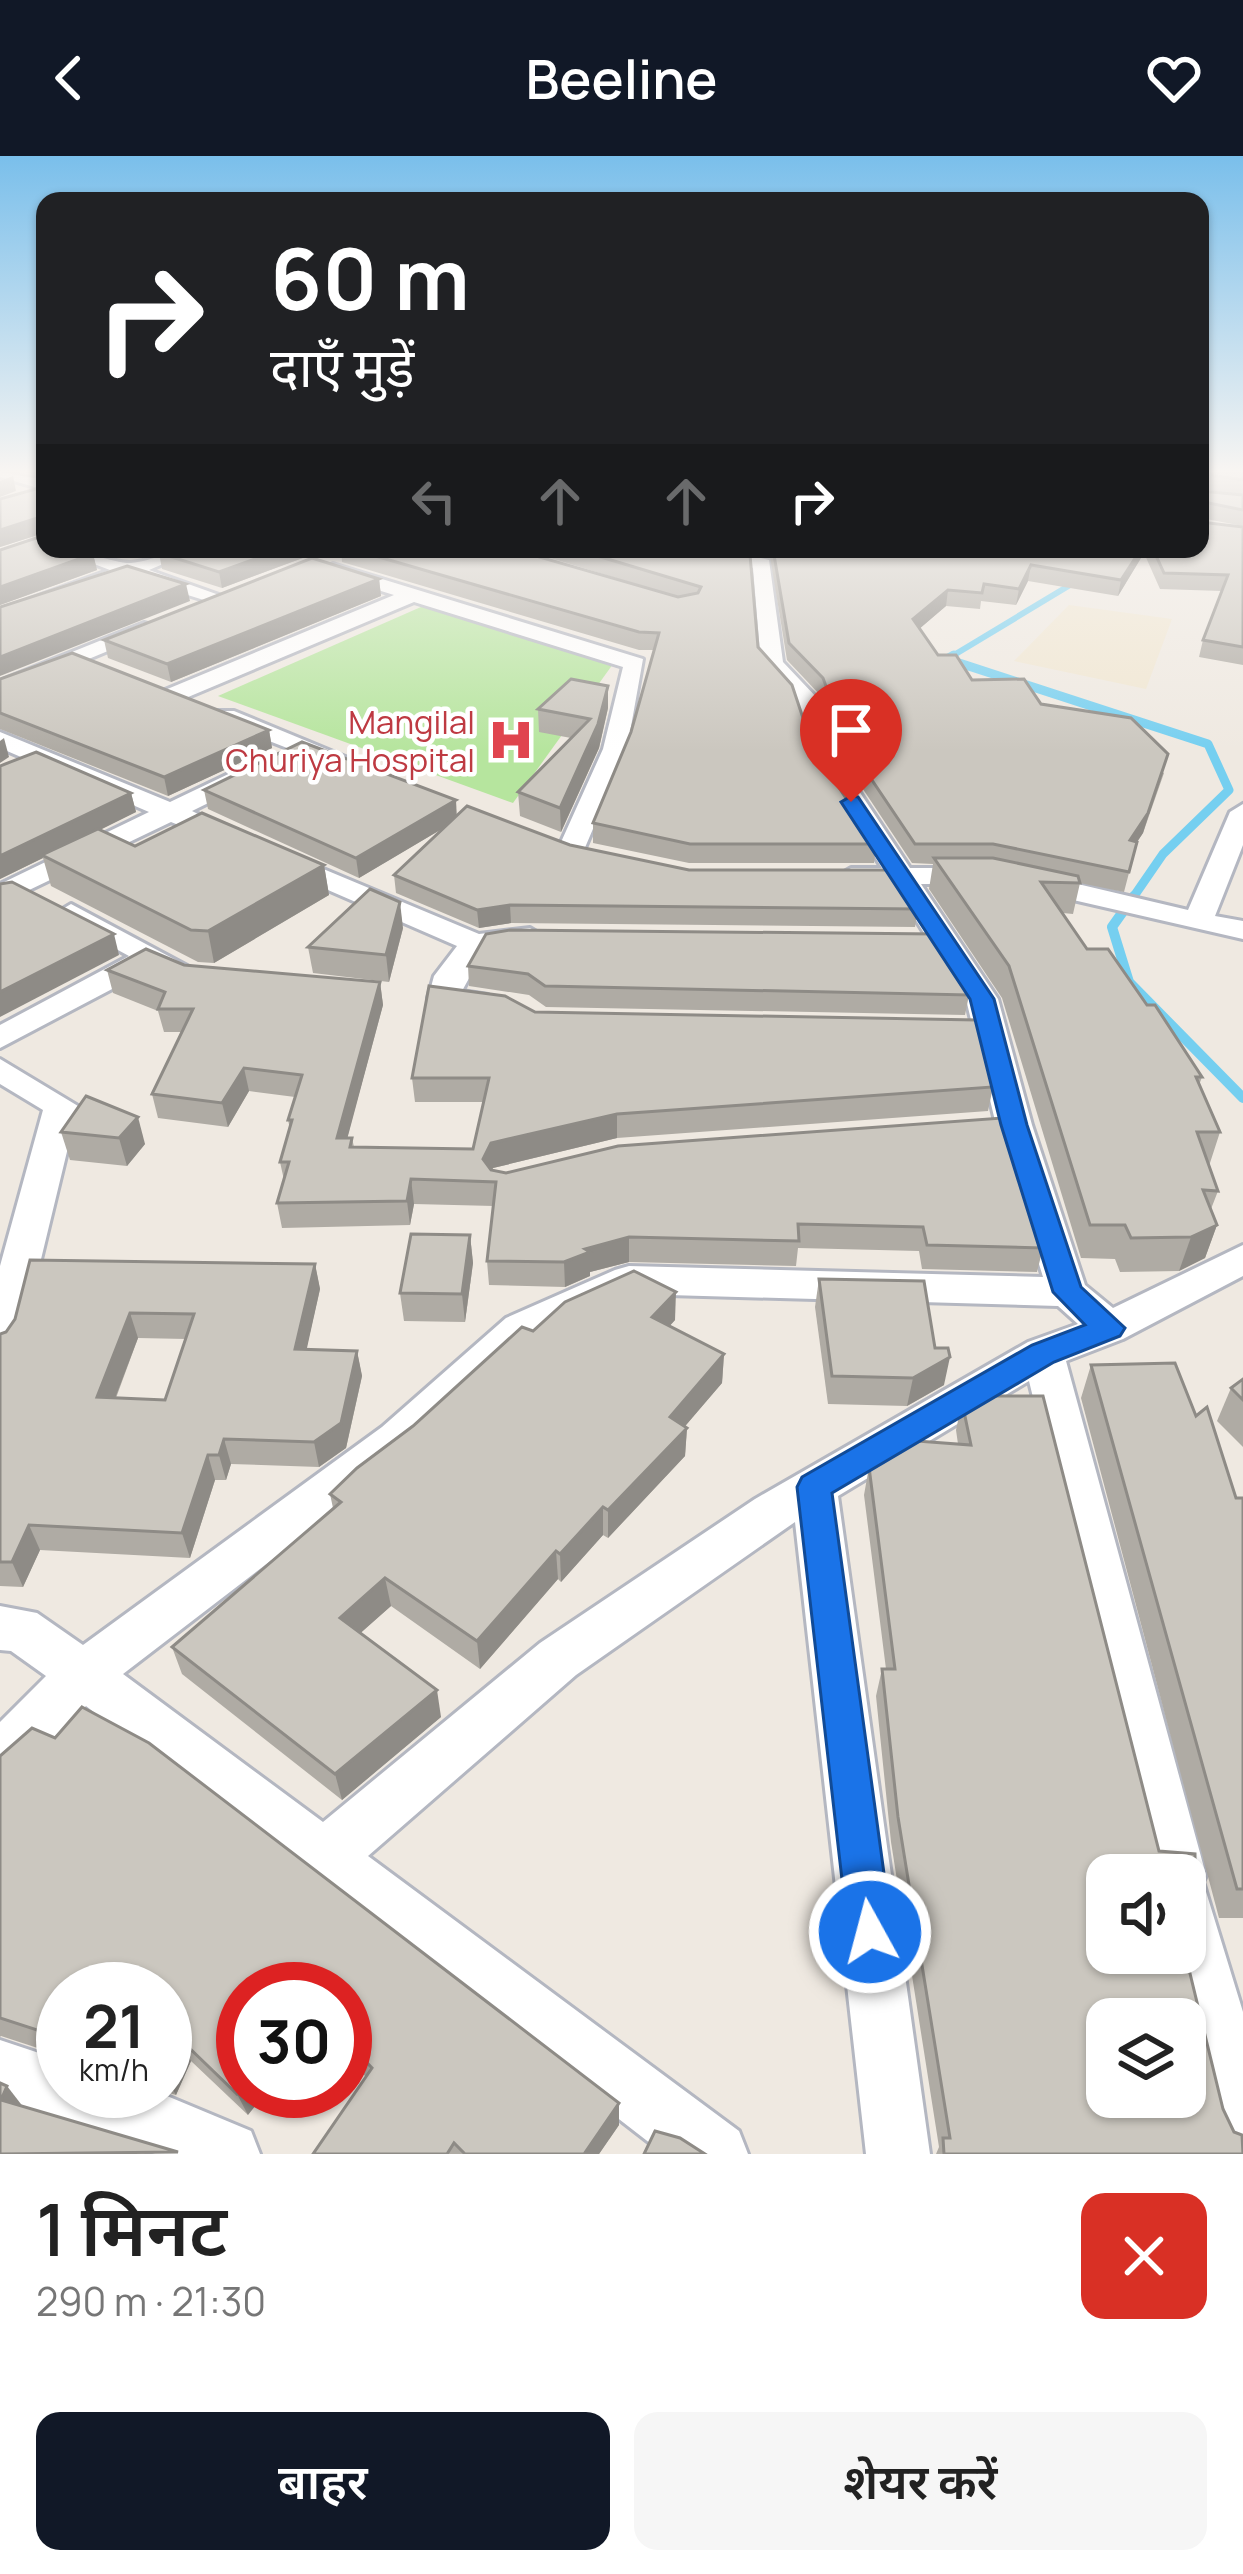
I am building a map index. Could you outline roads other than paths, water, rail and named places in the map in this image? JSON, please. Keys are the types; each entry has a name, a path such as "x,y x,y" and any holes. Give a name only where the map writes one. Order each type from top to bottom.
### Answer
{"street":[{"path":"0,689 232,596 111,565"},
{"path":"0,617 144,565"},
{"path":"317,565 634,664 615,749 560,846 604,859"},
{"path":"762,565 772,664 806,699 828,764 898,876 926,942 982,999 977,1029 1068,1292 1109,1328"},
{"path":"371,773 164,691 415,593"},
{"path":"76,658 115,673"},
{"path":"0,740 475,943 555,938"},
{"path":"10,891 304,747"},
{"path":"0,775 40,758"},
{"path":"1185,918 1243,812"},
{"path":"828,876 1000,877 1243,930"},
{"path":"10,891 190,975 211,977"},
{"path":"475,943 450,976 443,998 517,1006"},
{"path":"0,1038 152,955"},
{"path":"0,1069 61,1106 0,1342"},
{"path":"969,1128 1014,1125"},
{"path":"322,1859 558,1659 814,1487 1043,1353 1109,1328 1243,1259"},
{"path":"0,1758 83,1674 398,1439 520,1329 629,1280 1068,1292"},
{"path":"1043,1353 1173,1854"},
{"path":"814,1487 898,2154"},
{"path":"0,1628 20,1629 83,1674 716,2154"},
{"path":"1203,1974 1243,2129"},
{"path":"0,2071 176,2129 228,2154"}],"waterway":[{"path":"954,655 1075,582"},
{"path":"949,658 954,655"},
{"path":"954,655 947,659 1208,744 1229,790 1163,854 1132,899"},
{"path":"1134,896 1112,927 1129,982 1243,1098"}],"place":[{"name":"Mangilal Churiya Hospital","path":"511,740"}]}
